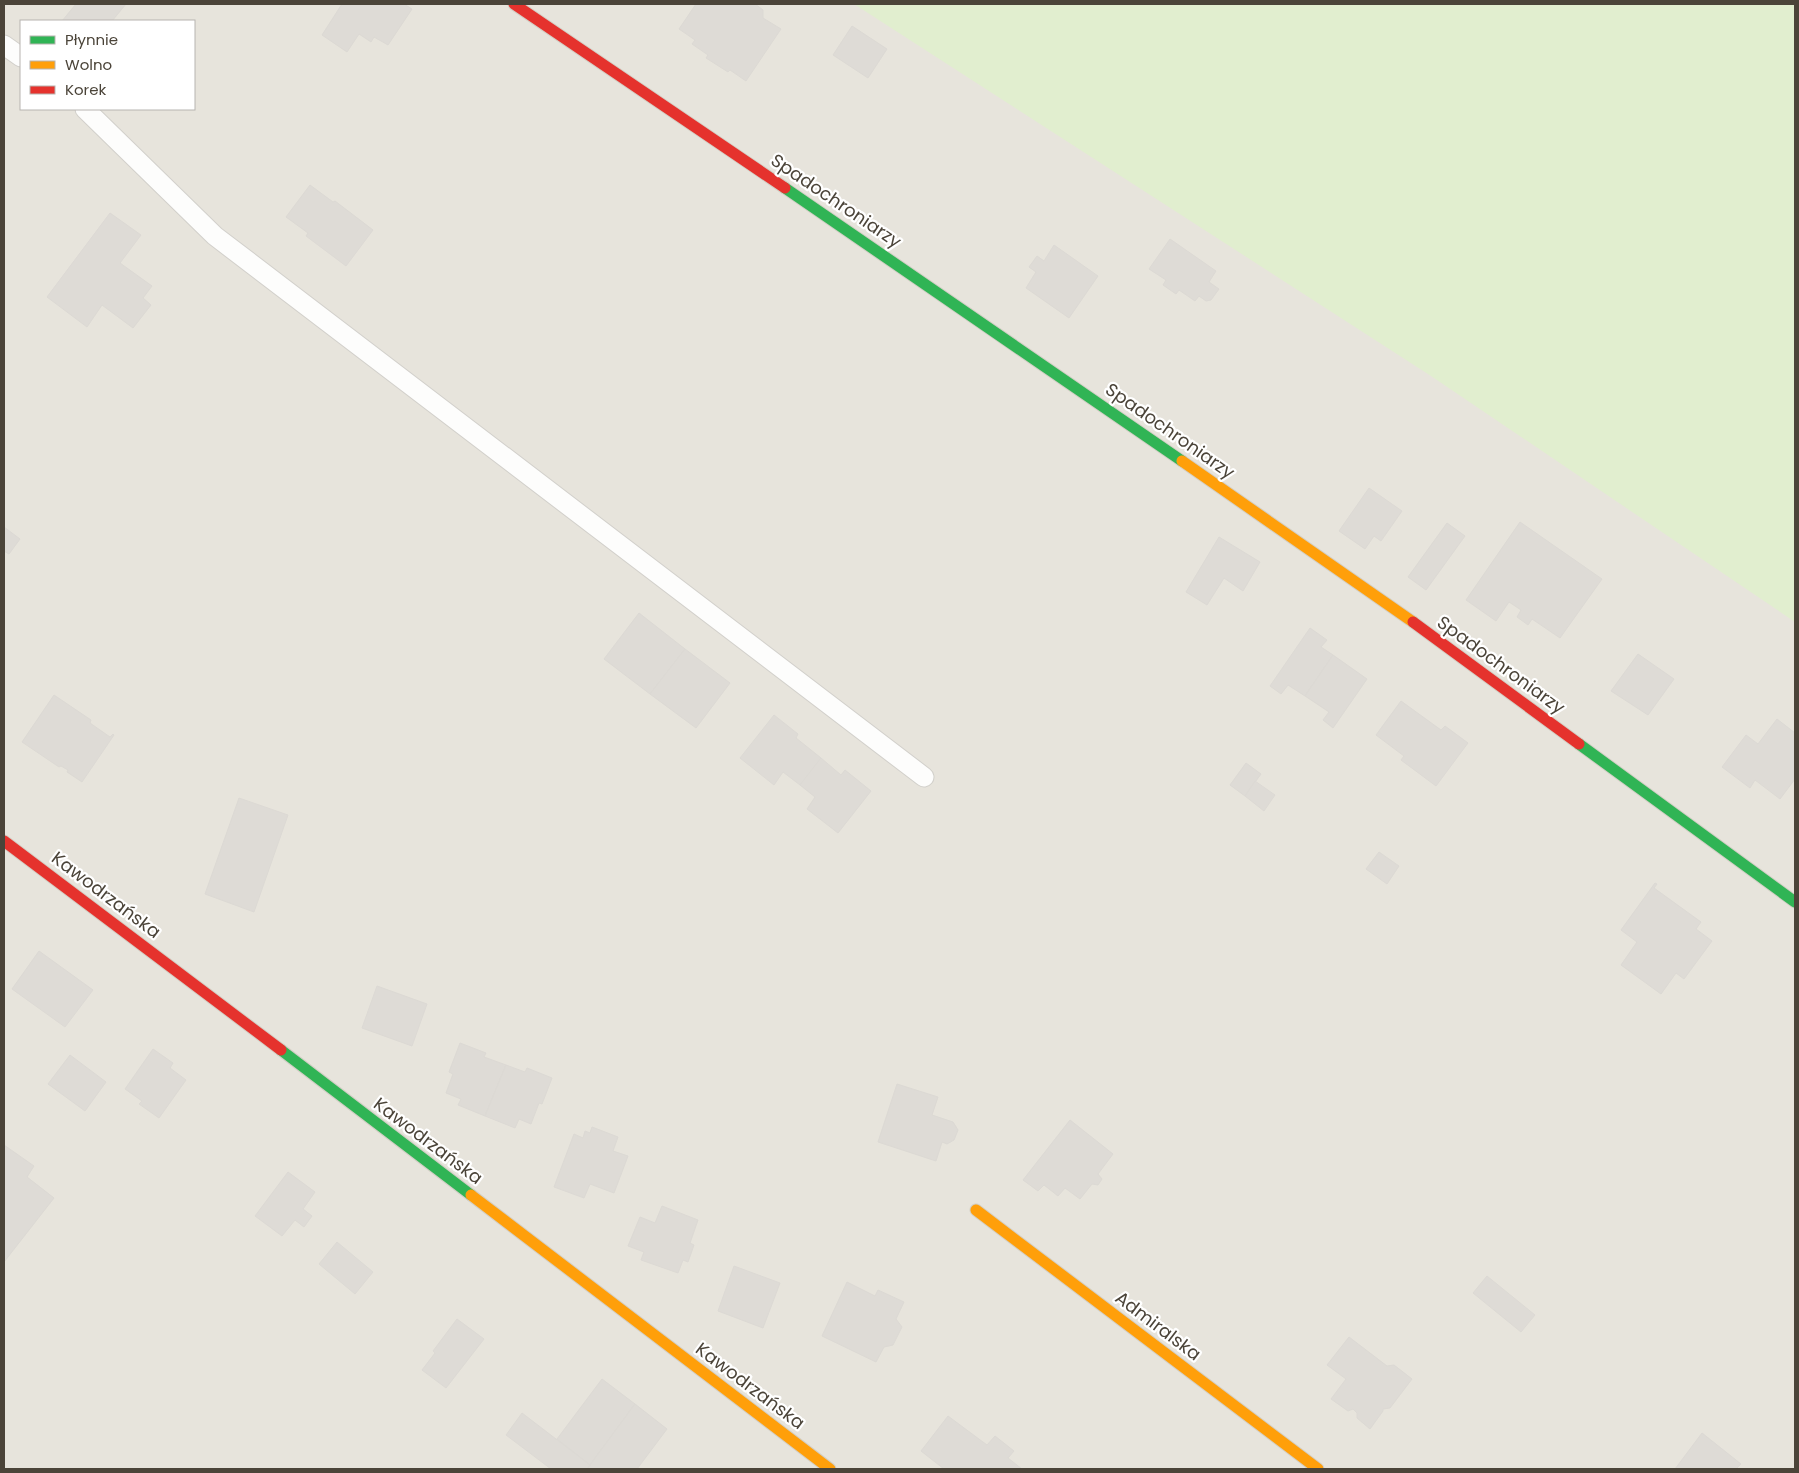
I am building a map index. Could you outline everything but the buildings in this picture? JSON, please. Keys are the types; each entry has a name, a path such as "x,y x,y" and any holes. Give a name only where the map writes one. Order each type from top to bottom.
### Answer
{"street":[{"name":"Spadochroniarzy","path":"514,4 871,246 1383,600 1795,902"},
{"name":"Kawodrzańska","path":"4,841 154,953 830,1469"},
{"name":"Admiralska","path":"976,1210 1318,1469"}],"lane":[{"path":"4,45 20,56"},
{"path":"86,110 215,236 924,777"}],"shaded area":[{"path":"4,4 1795,4 1795,1469 4,1469"}],"green space":[{"path":"854,4 1795,4 1795,622 1431,376"}],"traffic: fast":[{"path":"785,188 1182,461"},
{"path":"1579,744 1795,902"},
{"path":"281,1050 471,1195"}],"traffic: slow":[{"path":"1182,461 1413,622"},
{"path":"471,1195 830,1469"},
{"path":"976,1210 1318,1469"}],"traffic: jam":[{"path":"514,4 785,188"},
{"path":"1413,622 1579,744"},
{"path":"4,841 281,1050"}]}
